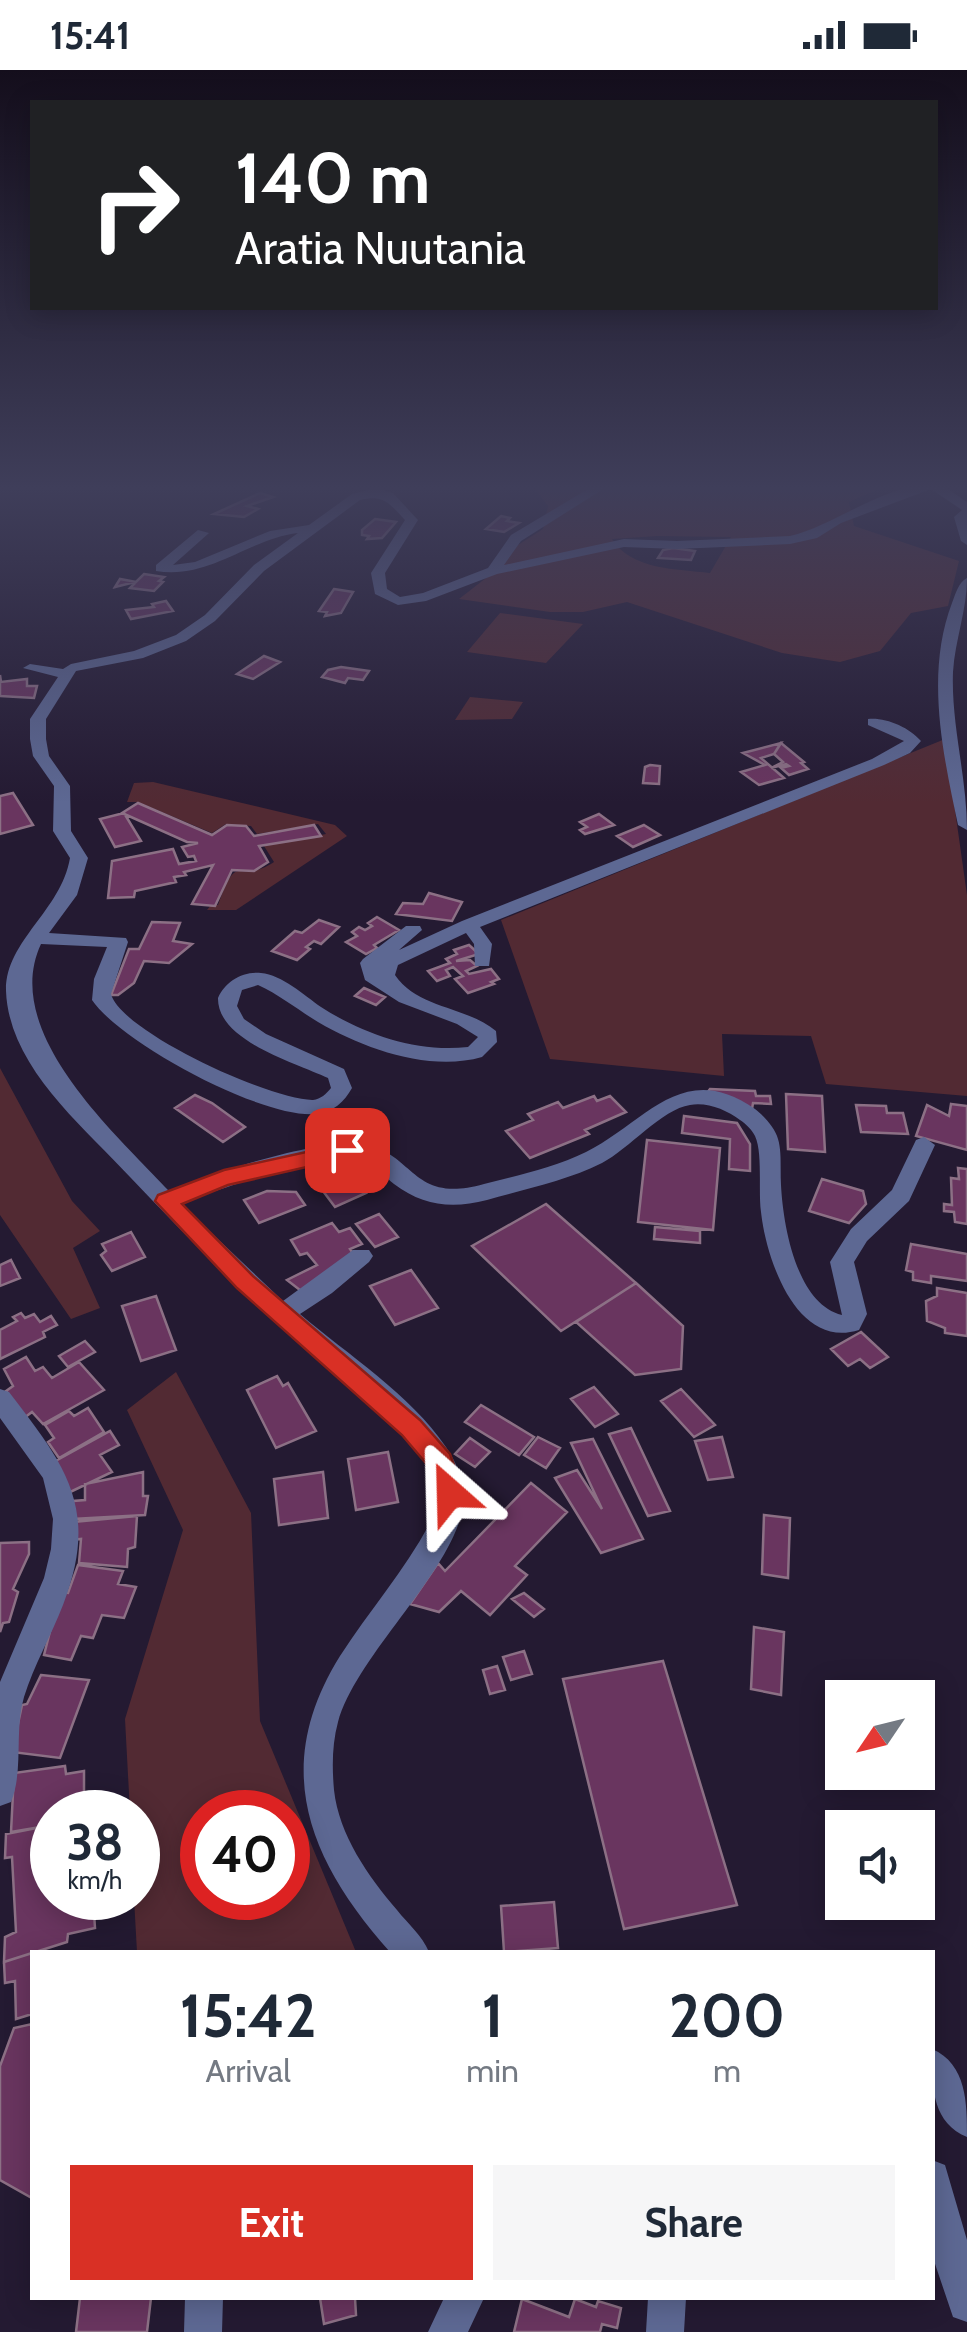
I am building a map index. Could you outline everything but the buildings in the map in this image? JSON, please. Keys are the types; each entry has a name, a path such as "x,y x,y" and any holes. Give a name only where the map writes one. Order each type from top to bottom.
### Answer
{"street":[{"path":"236,592 210,618 181,638 138,655 76,666 38,719 41,756 62,786 58,818 79,858 79,870 63,908 20,964 16,990 24,1022 44,1066 228,1265 390,1406 438,1457 448,1476 448,1514 422,1562 339,1685 326,1712 316,1755 318,1792 347,1873 373,1912 410,1950"},
{"path":"381,592 398,601 440,592"},
{"path":"964,592 944,653 952,765 967,826"},
{"path":"30,668 67,674"},
{"path":"390,986 385,975 389,962 469,925 878,762 904,750 913,741 906,734 873,722"},
{"path":"469,925 483,944 482,962"},
{"path":"38,938 119,942 102,985 102,1000 114,1018 138,1038 185,1060 311,1108 336,1099 342,1088 337,1074 258,1038 235,1021 227,1006 227,993 248,978 262,979 328,1019 377,1041 437,1055 464,1056 486,1046 489,1036 480,1025 418,1004 372,976 370,962 413,930"},
{"path":"166,1201 224,1178 347,1150 377,1156 432,1198 462,1198 596,1158 664,1108 694,1095 706,1096 750,1114 762,1127 768,1140 777,1241 786,1270 798,1294 823,1318 840,1326 850,1323 855,1314 842,1262 849,1247 901,1195 924,1145"},
{"path":"282,1314 324,1287 360,1256"},
{"path":"0,1399 39,1448 59,1485 68,1517 63,1566 1,1725 0,1791"},
{"path":"935,2071 967,2119"},
{"path":"935,2187 951,2238 959,2288 967,2302"},
{"path":"204,2300 204,2332"},
{"path":"447,2332 464,2300"},
{"path":"665,2332 668,2300"}],"shaded area":[{"path":"469,592 952,592 948,606 911,613 880,651 840,662 782,653 627,602 583,612 550,612 459,599"},
{"path":"500,613 583,624 546,663 467,652"},
{"path":"470,697 523,702 512,719 455,720"},
{"path":"945,739 967,895 967,1096 826,1084 811,1036 722,1034 724,1076 550,1059 501,920"},
{"path":"153,782 335,825 347,836 236,910 207,910 218,905 235,872 261,869 274,862 264,846 326,834 318,824 257,834 251,826 226,824 212,833 138,802 127,802 134,783"},
{"path":"0,1068 72,1201 100,1231 73,1248 100,1308 71,1319 0,1215"},
{"path":"176,1372 251,1513 260,1721 289,1790 180,1790 180,1920 310,1920 310,1841 355,1950 137,1950 135,1920 160,1920 160,1790 129,1790 125,1719 183,1530 127,1410"}],"route":[{"path":"347,1150 224,1178 166,1201 245,1282 390,1406 441,1462 450,1493"}]}
